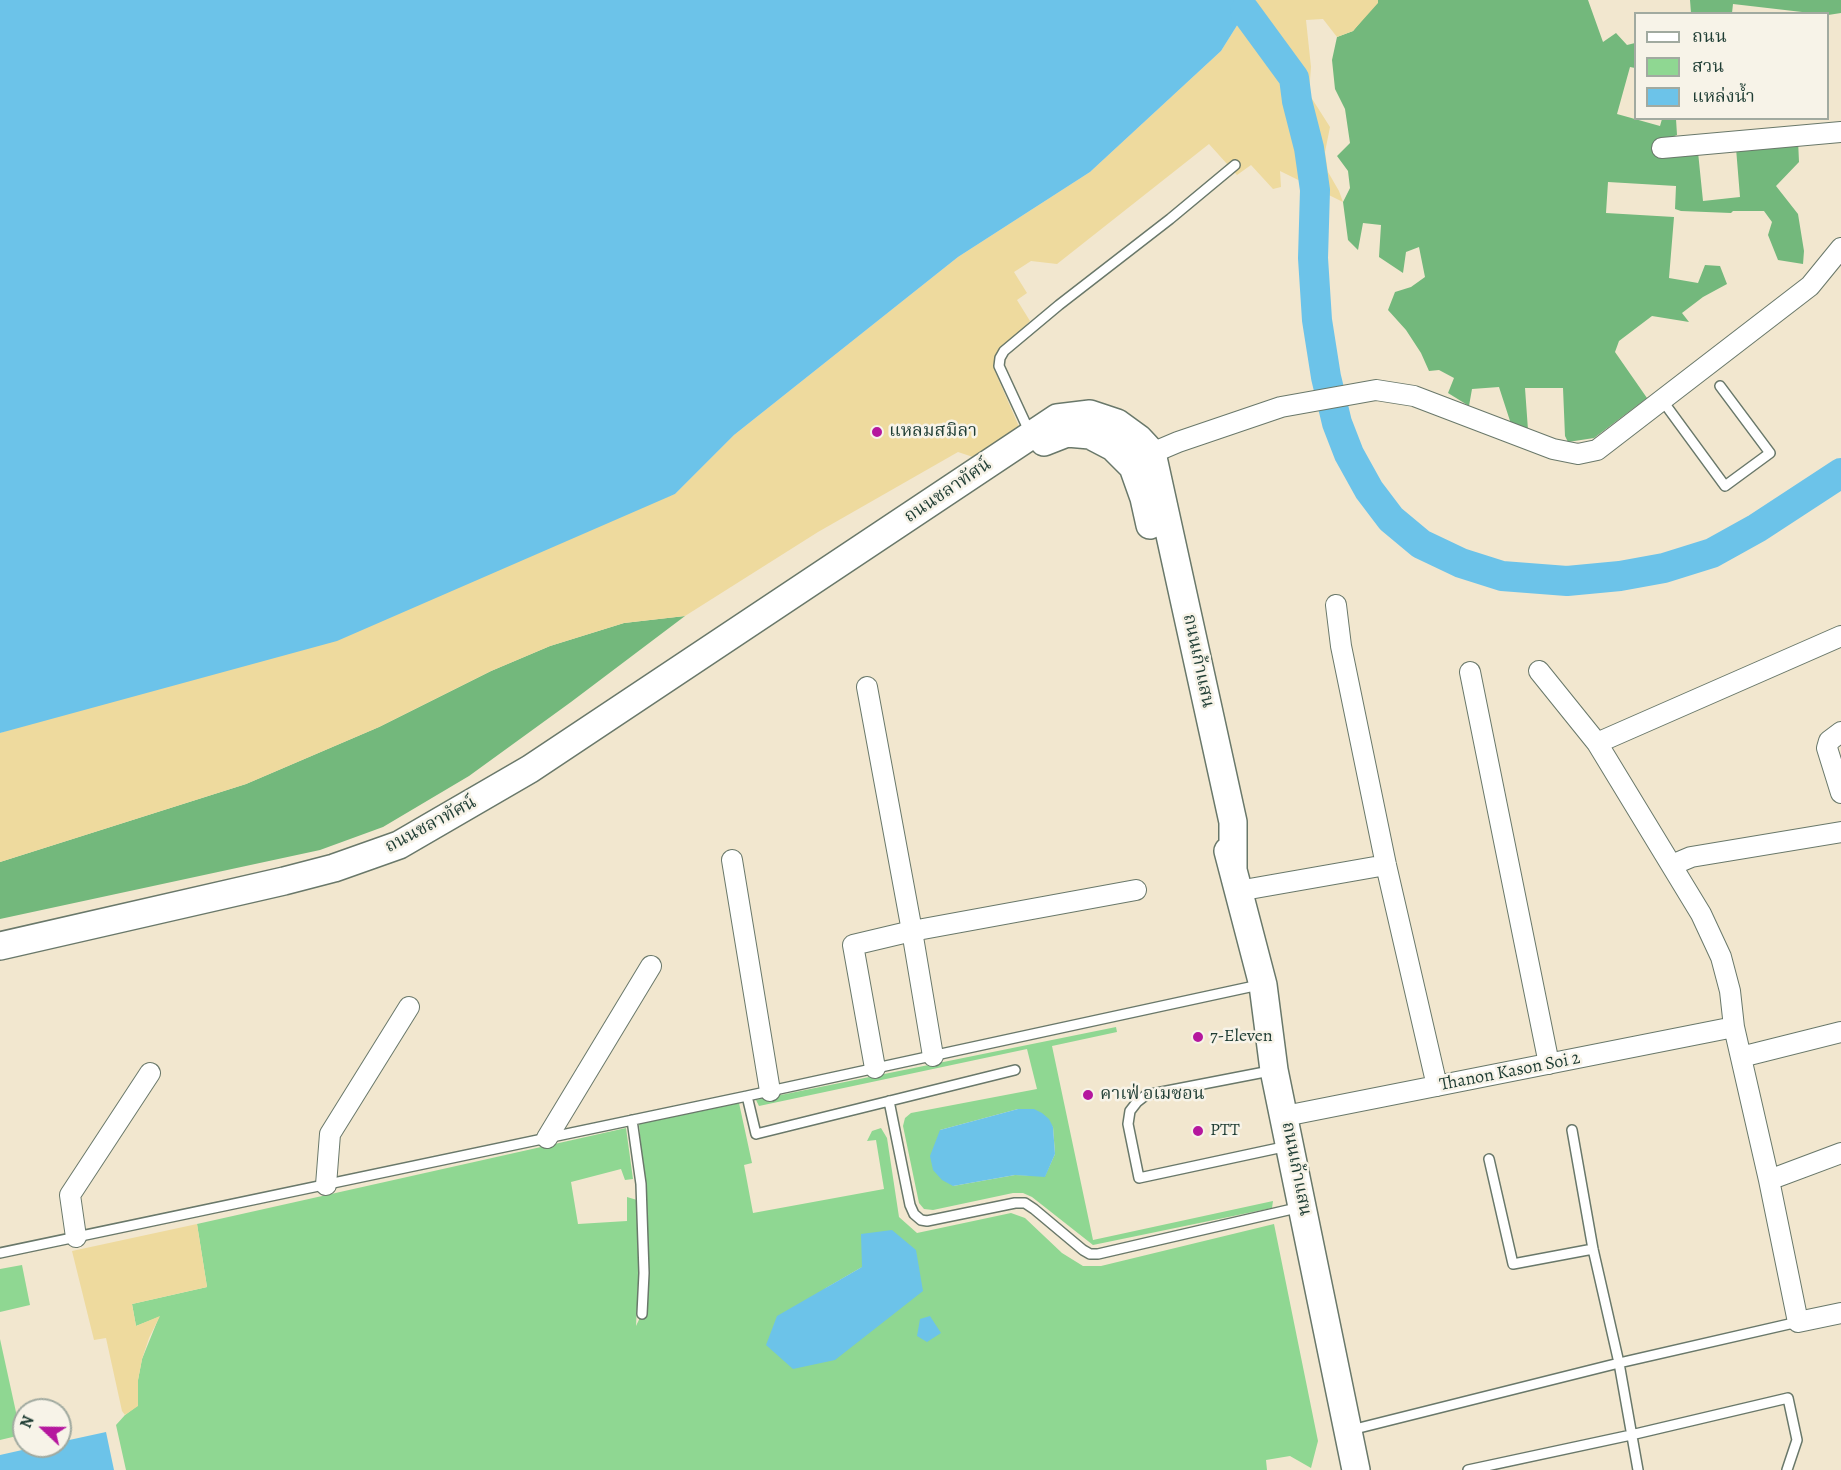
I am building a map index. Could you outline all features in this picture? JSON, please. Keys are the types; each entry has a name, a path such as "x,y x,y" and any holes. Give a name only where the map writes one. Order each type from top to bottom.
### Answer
{"main road":[{"name":"ถนนชลาทัศน์","path":"0,946 284,881 334,868 399,845 530,769 1057,418 1090,414 1117,423 1139,440 1143,460"},
{"name":"ถนนชลาทัศน์","path":"750,624 1046,441 1067,433 1090,435 1143,460"},
{"name":"ถนนเก้าแสน","path":"1143,460 1233,822 1235,880 1263,985 1274,1070 1356,1470"}],"street":[{"path":"1662,148 1841,132"},
{"path":"1143,460 1281,407 1376,390 1414,396 1553,449 1578,454 1597,450 1810,286 1841,248"},
{"path":"1336,605 1341,646 1386,865 1437,1086"},
{"path":"1597,743 1841,636"},
{"path":"1539,671 1597,743 1701,914 1720,957 1730,991 1734,1027 1798,1322 1841,1312"},
{"path":"1470,672 1549,1064"},
{"path":"867,687 933,1056"},
{"path":"1841,732 1829,741 1827,748 1841,793"},
{"path":"1672,865 1691,857 1841,832"},
{"path":"732,860 770,1091"},
{"path":"1235,880 1386,865"},
{"path":"875,1068 853,945 912,931 1136,890"},
{"path":"547,1138 651,966"},
{"path":"326,1185 330,1134 409,1007"},
{"name":"Thanon Kason Soi 2","path":"1285,1116 1734,1027"},
{"path":"1741,1057 1841,1032"},
{"path":"76,1237 70,1195 150,1073"},
{"path":"1769,1180 1841,1153"}],"lane":[{"path":"1031,435 999,366 1004,351 1234,165"},
{"path":"1662,400 1725,486 1770,453 1720,386"},
{"path":"0,1253 1263,985"},
{"path":"747,1096 756,1134 1016,1070"},
{"path":"1274,1070 1146,1095 1130,1112 1128,1124 1139,1178 1291,1146"},
{"path":"889,1101 910,1205 914,1214 921,1220 927,1221 1015,1203 1025,1203 1090,1254 1303,1206"},
{"path":"632,1120 641,1184 644,1273 642,1314"},
{"path":"1572,1130 1593,1249 1619,1363 1638,1470"},
{"path":"1489,1159 1513,1264 1593,1249"},
{"path":"1349,1431 1619,1363 1798,1322"},
{"path":"1468,1470 1788,1398 1797,1440 1786,1470"}],"green space":[{"path":"1378,0 1588,0 1603,42 1616,33 1627,45 1634,43 1634,68 1630,67 1617,114 1660,126 1662,120 1676,120 1677,135 1659,142 1698,152 1703,201 1740,197 1736,148 1798,140 1799,162 1776,186 1798,214 1804,251 1803,264 1778,260 1768,235 1772,222 1764,211 1733,211 1731,213 1681,211 1675,209 1676,186 1608,182 1606,213 1674,217 1669,278 1698,283 1705,265 1720,266 1727,284 1703,297 1682,313 1689,322 1652,316 1619,341 1615,352 1647,398 1594,438 1568,442 1565,436 1563,388 1525,388 1528,430 1511,424 1499,387 1472,389 1469,406 1448,393 1454,378 1439,370 1429,371 1421,353 1406,330 1388,310 1395,292 1411,287 1425,277 1419,247 1406,252 1403,273 1379,257 1381,225 1363,223 1358,250 1348,240 1343,202 1350,188 1348,171 1337,156 1350,143 1345,109 1335,89 1332,60 1337,37 1353,31"},
{"path":"1690,0 1841,0 1841,13 1829,15 1829,12 1802,12 1733,4 1732,12 1691,12"},
{"path":"685,616 469,776 383,827 320,850 0,919 0,862 246,784 379,727 491,671 550,646 624,623"},
{"path":"1116,1027 1117,1032 1052,1046 1093,1240 1273,1201 1272,1208 1093,1245 1032,1197 1023,1193 1013,1193 933,1210 924,1209 919,1203 903,1126 905,1118 911,1113 1037,1089 1027,1049 759,1106 756,1100","holes":["1018,1109 1053,1127 1055,1154 1045,1176 1015,1175 953,1186 940,1130"]},
{"path":"739,1103 752,1163 744,1165 753,1213 884,1189 876,1140 867,1141 872,1131 881,1128 887,1138 899,1217 917,1233 1011,1213 1025,1218 1062,1253 1083,1266 1101,1266 1274,1224 1318,1441 1311,1468 1290,1456 1266,1460 1267,1470 126,1470 116,1425 138,1405 138,1380 142,1359 159,1317 136,1326 132,1304 207,1287 197,1224 626,1128 633,1179 625,1180 621,1169 571,1182 578,1224 627,1221 627,1197 637,1200 639,1265 636,1326 647,1303 645,1192 639,1124","holes":["862,1267 767,1345 826,1288"]},
{"path":"22,1265 30,1305 0,1312 0,1269"},
{"path":"0,1339 13,1398 12,1437 0,1440"}],"sand":[{"name":"แหลมสมิลา","path":"1253,0 1378,0 1378,3 1353,31 1337,37 1323,19 1306,20 1311,67 1309,94 1330,127 1325,152 1328,172 1343,202 1280,171 1281,187 1273,189 1251,165 1237,175 1209,144 1057,264 1031,261 1014,272 1027,293 1017,300 1030,321 995,357 994,369 1020,429 976,458 958,452 818,532 685,616 624,623 550,646 491,671 379,727 246,784 0,862 0,733 675,494 734,435 958,257 1090,172 1221,51"},
{"path":"197,1224 207,1287 132,1304 136,1326 160,1316 142,1359 138,1380 138,1406 125,1415 122,1411 106,1338 94,1340 72,1251"}],"water":[{"path":"0,0 1253,0 1221,51 1090,172 958,257 734,435 675,494 337,641 0,733"},
{"path":"1018,1109 1034,1109 1042,1113 1053,1127 1055,1154 1045,1177 1015,1175 953,1186 942,1180 933,1170 930,1156 940,1130"},
{"path":"892,1230 916,1250 923,1291 835,1360 793,1369 766,1345 777,1316 862,1267 861,1234"},
{"path":"930,1316 941,1333 927,1342 917,1336 920,1319"},
{"path":"106,1432 114,1470 0,1470 0,1455 12,1452 12,1458 72,1458 72,1439"}],"waterway":[{"path":"1245,11 1294,78 1297,101 1309,148 1315,190 1313,258 1317,320 1326,377 1337,423 1349,454 1369,490 1391,519 1421,544 1461,563 1502,576 1567,581 1620,576 1664,568 1712,553 1757,528 1841,473"}],"place":[{"name":"แหลมสมิลา","path":"877,432"},
{"name":"7-Eleven","path":"1198,1037"},
{"name":"คาเฟ่ อเมซอน","path":"1088,1095"},
{"name":"PTT","path":"1198,1131"}]}
